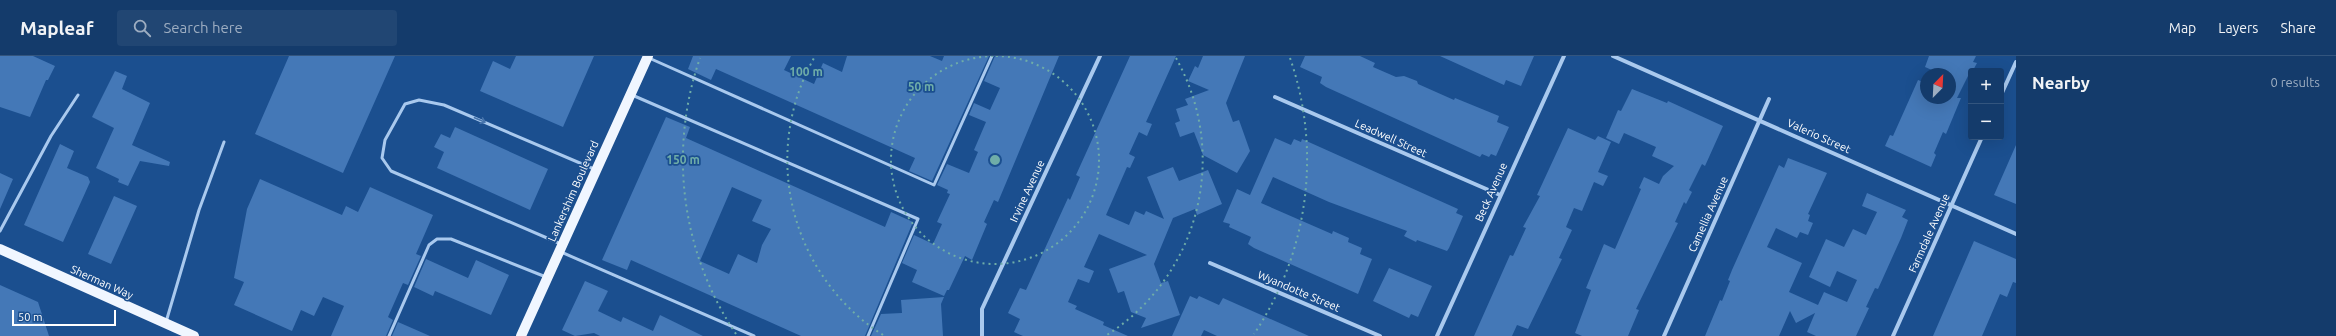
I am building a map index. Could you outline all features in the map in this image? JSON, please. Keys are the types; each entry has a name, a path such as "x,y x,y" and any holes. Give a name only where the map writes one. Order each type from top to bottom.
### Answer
{"main road":[{"name":"Lankershim Boulevard","path":"521,336 648,56"},
{"name":"Sherman Way","path":"0,249 194,336"}],"street":[{"name":"Irvine Avenue","path":"982,336 982,309 1100,56"},
{"name":"Beck Avenue","path":"1437,336 1564,56"},
{"name":"Valerio Street","path":"1614,56 2016,234"},
{"path":"2004,88 2016,62"},
{"name":"Leadwell Street","path":"1275,97 1500,195"},
{"name":"Camellia Avenue","path":"1664,336 1769,99"},
{"name":"Farmdale Avenue","path":"1893,336 1981,140"},
{"name":"Wyandotte Street","path":"1210,263 1380,336"}],"lane":[{"path":"648,56 934,185 992,56"},
{"path":"631,94 918,219 868,336"},
{"path":"0,231 52,136 78,95"},
{"path":"596,170 444,105 419,100 405,104 384,140 382,158 391,171 754,336"},
{"path":"166,323 201,204 224,142"},
{"path":"389,336 429,245 438,239 451,239 547,278"}],"building":[{"path":"0,56 33,56 55,66 48,80 46,80 30,117 0,107"},
{"path":"289,56 395,56 343,173 255,134"},
{"path":"516,56 594,56 563,127 480,91 493,61 510,69"},
{"path":"693,56 791,56 784,70 814,84 823,63 842,72 847,56 930,56 942,61 944,56 989,56 932,181 909,171 915,158 716,69 711,80 688,69"},
{"path":"995,56 1059,56 998,202 994,200 984,222 987,224 972,260 965,256 949,290 947,290 944,296 912,282 917,270 902,263 914,235 933,244 942,224 937,222 950,194 947,193 948,190 937,185 947,164 969,173 978,152 974,150 986,122 969,115 974,103 990,110 1000,88 984,81"},
{"path":"1130,56 1176,56 1146,122 1152,124 1147,136 1139,132 1129,154 1135,157 1130,168 1127,167 1106,215 1129,225 1135,211 1144,215 1146,211 1164,219 1147,177 1173,167 1179,181 1208,170 1222,204 1197,215 1195,209 1173,218 1154,264 1161,283 1168,281 1180,315 1141,328 1146,318 1131,312 1124,291 1118,293 1109,269 1147,255 1099,234 1084,267 1094,271 1089,283 1078,279 1068,302 1077,306 1075,309 1104,322 1103,325 1128,336 1023,336 1014,332 1020,319 1008,313 1020,288 1026,290 1068,198 1070,200 1080,177 1076,175"},
{"path":"1203,56 1245,56 1226,103 1233,122 1239,120 1250,151 1237,173 1203,155 1194,132 1180,137 1175,123 1180,121 1176,109 1188,105 1185,99 1209,90 1188,81 1195,66 1198,68"},
{"path":"1305,56 1360,56 1375,63 1373,67 1396,77 1404,76 1454,100 1455,98 1499,116 1497,122 1509,127 1496,156 1491,154 1489,157 1482,154 1480,157 1326,87 1320,83 1322,77 1300,67"},
{"path":"1440,56 1534,56 1521,86 1506,80 1504,85"},
{"path":"1929,56 1976,56 1973,62 1977,63 1974,68 1968,68 1968,76 1957,98 1961,98 1946,134 1943,132 1934,153 1936,155 1931,167 1885,146 1890,135 1893,136 1918,80 1920,81 1920,104 1956,104 1956,68 1925,67"},
{"path":"115,71 127,76 122,89 150,103 132,145 170,162 169,166 140,161 128,186 118,182 119,179 96,168 114,128 92,117"},
{"path":"1632,89 1667,103 1668,101 1723,126 1705,166 1702,164 1689,190 1692,192 1686,204 1684,202 1675,222 1678,223 1636,309 1639,310 1628,336 1582,336 1575,333 1591,290 1586,288 1604,244 1615,249 1641,189 1639,188 1644,177 1659,184 1663,176 1674,166 1652,156 1656,147 1624,133 1619,144 1606,138 1618,110 1621,111"},
{"path":"666,117 690,127 686,138 885,227 891,212 913,222 865,336 801,336 631,260 627,270 602,260","holes":["732,187 762,200 752,221 771,229 762,245 757,263 738,254 729,274 700,261"]},
{"path":"455,127 548,169 530,210 437,168 444,152 434,147 441,134 450,138"},
{"path":"1568,128 1595,140 1598,136 1611,142 1598,172 1608,176 1603,186 1594,182 1582,211 1574,208 1566,227 1572,230 1559,258 1562,259 1528,329 1517,325 1512,336 1474,336 1510,255 1513,256 1526,228 1523,227 1540,196 1537,195"},
{"path":"1275,138 1291,145 1294,139 1301,142 1302,139 1458,209 1456,213 1463,216 1449,248 1447,251 1417,240 1416,242 1404,236 1407,231 1329,202 1273,177 1261,203 1332,234 1333,231 1349,238 1348,242 1362,248 1360,254 1372,259 1358,294 1254,248 1248,244 1251,237 1229,227 1230,224 1223,222 1237,189 1250,195"},
{"path":"60,144 74,151 67,168 88,177 90,182 63,242 24,225"},
{"path":"2016,145 2016,204 1994,195"},
{"path":"1788,158 1827,173 1808,214 1810,215 1808,221 1813,223 1808,235 1800,232 1797,238 1776,228 1767,247 1802,263 1789,292 1818,305 1824,292 1847,302 1857,280 1837,271 1830,287 1809,277 1826,239 1844,247 1853,229 1866,235 1877,212 1862,206 1867,193 1906,210 1902,217 1908,220 1878,289 1875,288 1866,307 1869,308 1856,336 1816,336 1807,332 1815,313 1796,323 1790,311 1779,336 1705,336 1720,300 1722,301 1730,281 1728,280 1732,270 1779,165 1784,168"},
{"path":"0,173 13,179 0,209"},
{"path":"260,179 342,215 346,206 358,212 370,187 433,215 416,254 421,256 408,285 403,283 388,317 393,320 386,336 331,336 344,306 323,297 314,316 301,310 292,331 234,305 244,282 234,278 247,209"},
{"path":"114,196 137,206 111,264 88,254"},
{"path":"1974,241 2016,259 2016,283 2013,282 2007,297 2000,294 1982,336 1933,336"},
{"path":"426,259 468,278 476,260 509,275 491,315 435,291 433,296 414,287"},
{"path":"1389,268 1432,286 1418,317 1411,314 1409,318 1373,301"},
{"path":"585,281 608,291 598,311 621,322 623,317 653,331 660,315 703,336 600,336 594,333 575,336 562,330"},
{"path":"0,285 38,302 49,336 0,336"},
{"path":"1190,296 1197,299 1199,296 1219,305 1223,298 1309,336 1217,336 1204,330 1201,336 1172,336"},
{"path":"944,297 941,304 943,336 871,336 881,314 902,313 901,300"},
{"path":"398,322 430,336 392,336"}]}
